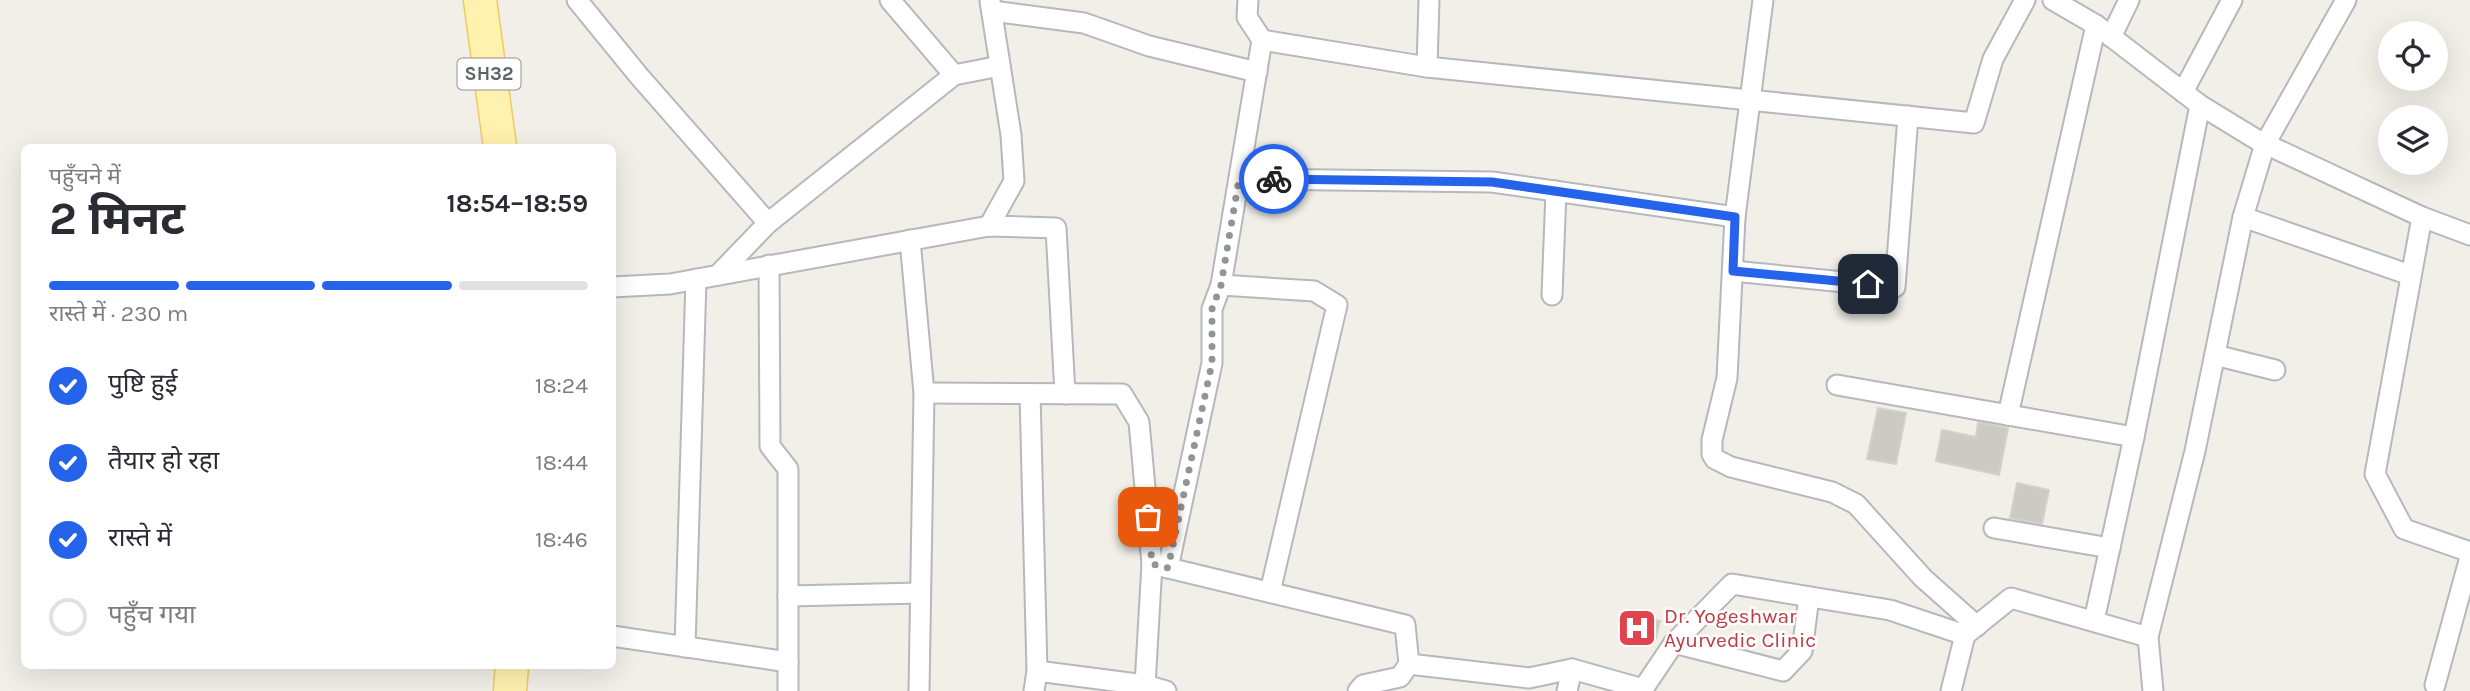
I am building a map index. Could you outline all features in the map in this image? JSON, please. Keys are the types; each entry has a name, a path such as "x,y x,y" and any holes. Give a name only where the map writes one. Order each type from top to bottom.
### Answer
{"main road":[{"name":"SH32","path":"480,0 500,144"},
{"path":"510,691 512,669"}],"street":[{"path":"577,0 639,76 768,223"},
{"path":"890,0 954,75"},
{"path":"1145,685 1160,566 1212,363 1212,309 1221,285 1262,40 1247,17 1248,0"},
{"path":"1427,67 1429,0"},
{"path":"1763,0 1735,217 1727,378 1711,448 1715,459 1731,467 1832,492 1856,504 1971,630"},
{"path":"1262,40 1427,67 1974,123 1993,59 2025,0"},
{"path":"2053,0 2104,31 2200,105 2265,144 2422,217 2470,235"},
{"path":"2008,415 2104,31 2129,0"},
{"path":"2183,92 2232,0"},
{"path":"2152,691 2148,637 2195,451 2243,217 2265,144 2346,0"},
{"path":"989,226 1013,180 1011,135 991,5 1084,23 1149,46 1257,72"},
{"path":"718,275 768,223 954,75 1000,66"},
{"path":"2094,621 2134,437 2200,105"},
{"path":"1733,271 1895,287 1908,116"},
{"path":"1239,179 1492,182 1735,217"},
{"path":"1552,295 1556,191"},
{"path":"2243,217 2410,275"},
{"path":"2422,217 2375,474 2404,529 2470,554 2435,685"},
{"path":"616,287 670,284 989,226 1056,228 1065,394"},
{"path":"910,240 924,393 919,691"},
{"path":"769,265 770,446 788,469 788,691"},
{"path":"685,647 696,279"},
{"path":"1221,285 1314,291 1337,305 1270,592"},
{"path":"2215,355 2275,370"},
{"path":"1837,385 2134,437"},
{"path":"924,393 1122,394 1139,422 1160,566"},
{"path":"1030,394 1037,671 1034,691"},
{"path":"1994,528 2110,548"},
{"path":"1160,566 1405,625 1409,664 1400,677 1363,685 1358,691"},
{"path":"1409,664 1529,678 1572,669 1643,690 1674,643 1732,584 1890,610 1971,630"},
{"path":"788,596 920,593"},
{"path":"1674,643 1783,671 1802,651 1809,597"},
{"path":"1951,691 1971,630 2011,598 2148,637"},
{"path":"616,637 788,662"},
{"path":"1567,691 1572,669"},
{"path":"1037,671 1145,685 1166,691"}],"building":[{"path":"1878,408 1906,413 1896,464 1867,459"},
{"path":"1978,422 2008,428 1999,475 1936,461 1942,430 1976,437"},
{"path":"2017,483 2049,490 2042,524 2010,518"},
{"path":"1627,613 1660,621 1656,638 1623,630"}],"way so far":[{"path":"1148,517 1152,564 1168,568 1212,363 1212,309 1221,285 1239,179 1274,179"}],"place":[{"name":"Dr. Yogeshwar Ayurvedic Clinic","path":"1637,628"}],"route":[{"path":"1274,179 1492,182 1735,217 1733,271 1868,284"}]}
